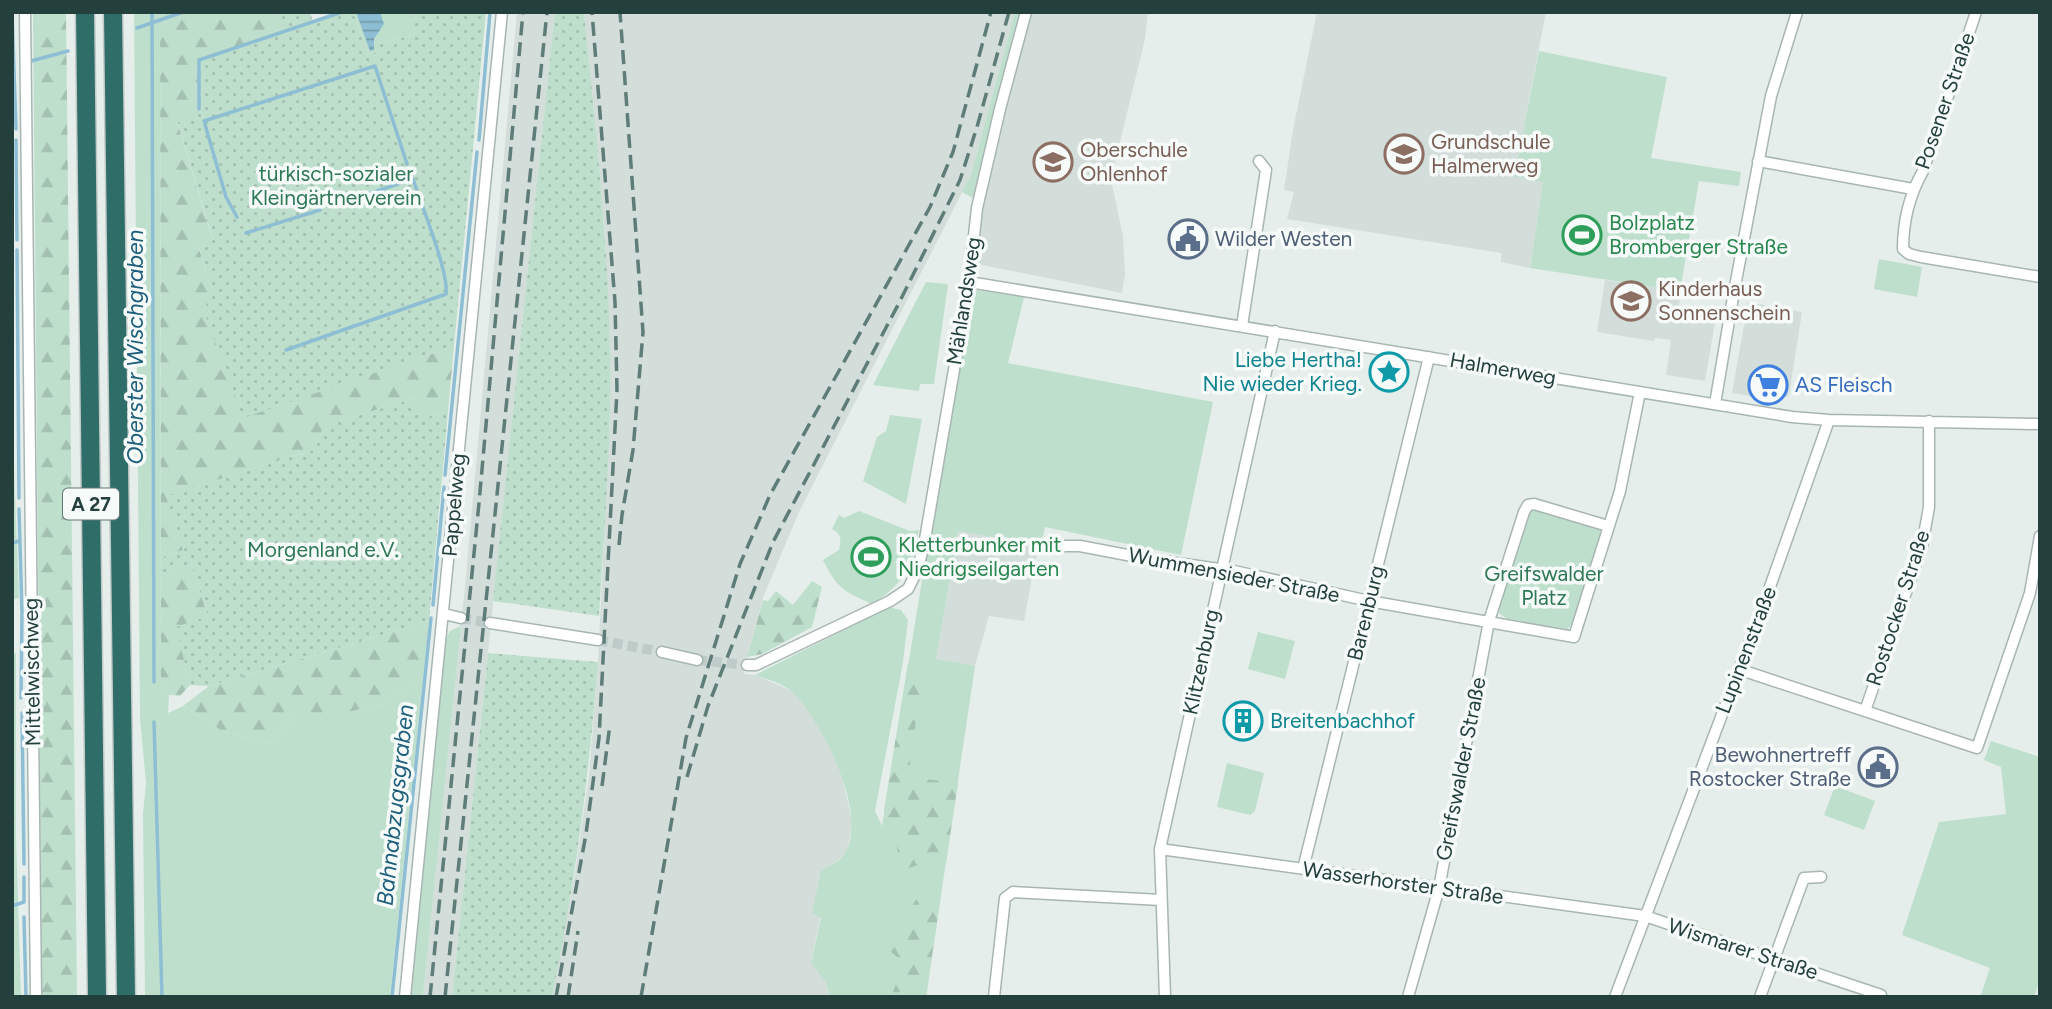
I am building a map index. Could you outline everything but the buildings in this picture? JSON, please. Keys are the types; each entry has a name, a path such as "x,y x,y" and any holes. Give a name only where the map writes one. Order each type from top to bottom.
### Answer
{"highway":[{"name":"A 27","path":"85,12 97,997"},
{"name":"A 27","path":"113,12 126,997"}],"street":[{"name":"Mittelwischweg","path":"25,12 36,997"},
{"name":"Pappelweg","path":"405,997 502,12"},
{"name":"Mählandsweg","path":"747,665 756,665 890,601 908,589 917,572 969,282 977,208 1026,12"},
{"path":"1715,404 1771,96 1797,12"},
{"name":"Posener Straße","path":"1976,12 1923,171 1913,189 1903,249 1909,254 2040,277"},
{"path":"1242,326 1266,170 1259,161"},
{"name":"Posener Straße","path":"1758,161 1913,189"},
{"name":"Halmerweg","path":"969,282 1792,417 2040,424"},
{"name":"Klitzenburg","path":"1165,997 1160,849 1275,331"},
{"name":"Barenburg","path":"1303,869 1429,357"},
{"path":"1608,526 1534,504 1528,505 1489,621 1574,637 1620,491 1640,392"},
{"name":"Lupinenstraße","path":"1615,997 1829,420"},
{"name":"Rostocker Straße","path":"1865,711 1922,546 1929,507 1929,421"},
{"path":"1738,669 1977,748 2030,593 2040,536"},
{"name":"Wummensieder Straße","path":"1062,546 1080,546 1234,571 1369,601 1489,621"},
{"path":"444,614 461,618"},
{"name":"Greifswalder Straße","path":"1409,997 1439,888 1489,621"},
{"path":"490,623 598,640"},
{"path":"662,652 698,660"},
{"name":"Wasserhorster Straße","path":"1160,849 1645,916"},
{"path":"1760,997 1804,878 1821,877"},
{"path":"994,997 1005,898 1013,892 1161,900"},
{"name":"Wismarer Straße","path":"1645,916 1880,996"}],"shaded area":[{"path":"517,12 555,12 452,997 423,997 465,586"},
{"path":"584,12 1015,12 971,175 799,512 764,595 744,674 755,675 792,691 820,726 841,772 853,825 846,853 831,866 811,962 825,981 830,997 552,997 575,873 589,775 598,662 610,414 605,235"},
{"name":"Oberschule Ohlenhof","path":"1030,12 1148,12 1145,39 1111,179 1123,236 1125,275 1122,293 982,265 975,260 988,178"},
{"name":"Grundschule Halmerweg","path":"1317,12 1546,12 1514,177 1543,182 1530,268 1501,262 1501,253 1287,219 1294,192 1284,190"},
{"path":"1605,280 1680,291 1679,311 1716,317 1705,381 1666,375 1671,340 1655,338 1654,341 1597,332"},
{"path":"1748,302 1802,312 1789,395 1780,401 1732,393"},
{"path":"958,530 1041,545 1035,561 1024,621 989,616 975,666 936,660"}],"green space":[{"path":"33,12 66,12 77,997 42,997"},
{"path":"134,12 160,12 161,684 169,695 168,713 183,706 224,732 268,744 298,713 343,713 380,705 423,678 390,997 145,997 143,814 146,783 140,718"},
{"path":"160,12 279,12 286,33 201,60 200,105 178,124 213,241 198,246 212,290 243,417 454,346 448,411 420,419 414,398 341,421 322,431 313,450 167,496 183,550 161,558"},
{"name":"türkisch-sozialer Kleingärtnerverein","path":"279,12 310,12 313,23 353,12 368,55 378,52 380,44 415,34 409,12 486,12 454,346 243,418 204,311 212,290 198,245 213,240 178,123 200,105 201,60 285,33"},
{"path":"353,12 409,12 415,34 380,44 378,52 368,55"},
{"path":"555,12 584,12 604,224 609,309 610,417 599,616 493,601"},
{"path":"1015,12 1020,12 975,199 962,192 971,175"},
{"path":"1539,51 1667,77 1651,158 1741,172 1739,186 1699,181 1680,291 1530,268 1543,182 1514,177"},
{"path":"1879,259 1922,267 1917,297 1874,289"},
{"path":"926,282 948,284 934,384 920,384 919,391 873,385"},
{"path":"975,290 1024,297 1008,363 1213,402 1181,555 1045,527 1041,545 958,531 936,659 975,666 926,997 830,997 825,981 811,963 821,918 812,913 821,870 842,857 851,834 851,814 846,792 829,746 805,708 786,688 755,675 889,607 901,610 908,620 903,662 875,811 882,826 931,525"},
{"name":"Morgenland e.V.","path":"414,398 420,419 448,411 429,621 209,686 190,685 176,627 208,616 191,564 161,574 161,558 183,550 166,496 313,450 322,431 341,421"},
{"path":"12,414 19,598 12,600"},
{"path":"890,415 922,419 906,504 863,481 877,437 886,431"},
{"name":"Kletterbunker mit Niedrigseilgarten","path":"859,511 910,531 919,530 910,564 900,581 872,604 842,588 823,560 839,550 840,538 832,529 839,515 844,518"},
{"name":"Greifswalder Platz","path":"1531,511 1600,530 1600,538 1573,622 1568,629 1507,619 1499,613 1498,602"},
{"path":"191,564 208,616 177,627 190,685 180,696 169,695 161,684 161,574"},
{"path":"812,581 822,587 812,627 762,654 747,657 763,600 768,601 776,591 793,605"},
{"path":"429,621 423,678 380,705 343,713 298,713 268,744 224,732 183,706 209,686"},
{"path":"461,626 423,997 411,997 445,641 450,631"},
{"path":"1258,632 1295,641 1285,679 1248,669"},
{"path":"16,653 16,837 21,997 12,997 12,654"},
{"path":"488,653 598,662 580,830 552,997 452,997"},
{"path":"908,663 924,665 908,777 958,783 946,863 929,861 909,868 898,867 895,838 884,810"},
{"path":"1991,741 2040,757 2040,979 2034,997 1980,997 1990,968 1902,935 1939,822 2006,814 2001,767 1984,760"},
{"path":"1227,763 1264,773 1255,811 1250,815 1217,807"},
{"path":"1835,786 1875,801 1864,830 1824,815"},
{"path":"921,893 941,894 926,997 891,997 904,963 890,951 901,921"}],"water":[{"path":"356,12 380,12 384,24 374,39 374,50 370,51"}],"waterway":[{"path":"12,12 16,129"},
{"name":"Oberster Wischgraben","path":"152,12 154,682"},
{"path":"137,28 183,12"},
{"path":"199,109 199,60 342,12"},
{"name":"Bahnabzugsgraben","path":"479,140 490,12"},
{"path":"31,61 68,51"},
{"path":"237,217 226,197 204,121 375,66 407,164"},
{"path":"16,140 17,240"},
{"name":"Bahnabzugsgraben","path":"445,475 477,152"},
{"path":"286,350 446,294 439,255 413,179 338,204"},
{"path":"246,233 320,210"},
{"path":"17,250 19,498"},
{"name":"Bahnabzugsgraben","path":"433,605 444,487"},
{"path":"19,509 21,698"},
{"path":"12,543 19,541"},
{"name":"Bahnabzugsgraben","path":"392,997 431,618"},
{"path":"22,713 24,864"},
{"name":"Oberster Wischgraben","path":"154,722 162,997"},
{"path":"12,906 24,902 24,877"},
{"path":"24,917 26,997"}],"tunnel":[{"path":"461,618 490,623"},
{"path":"598,640 662,652"},
{"path":"697,660 747,665"}],"railway":[{"path":"430,997 479,503 523,12"},
{"path":"445,997 547,12"},
{"path":"556,997 586,834 599,738 617,390 615,302 592,12"},
{"path":"619,545 633,450 643,332 620,12"},
{"path":"641,997 686,738 740,564 770,495 930,207 953,152 991,12"},
{"path":"687,777 708,706 773,542 899,303 960,180 1009,12"},
{"path":"602,786 610,724"},
{"path":"568,997 578,931"}],"place":[{"name":"Grundschule Halmerweg","path":"1404,154"},
{"name":"Oberschule Ohlenhof","path":"1053,162"},
{"name":"Bolzplatz Bromberger Straße","path":"1582,235"},
{"name":"Wilder Westen","path":"1188,239"},
{"name":"Kinderhaus Sonnenschein","path":"1631,301"},
{"name":"Liebe Hertha! Nie wieder Krieg.","path":"1389,372"},
{"name":"AS Fleisch","path":"1768,385"},
{"name":"Kletterbunker mit Niedrigseilgarten","path":"871,557"},
{"name":"Breitenbachhof","path":"1243,721"},
{"name":"Bewohnertreff Rostocker Straße","path":"1878,767"}]}
